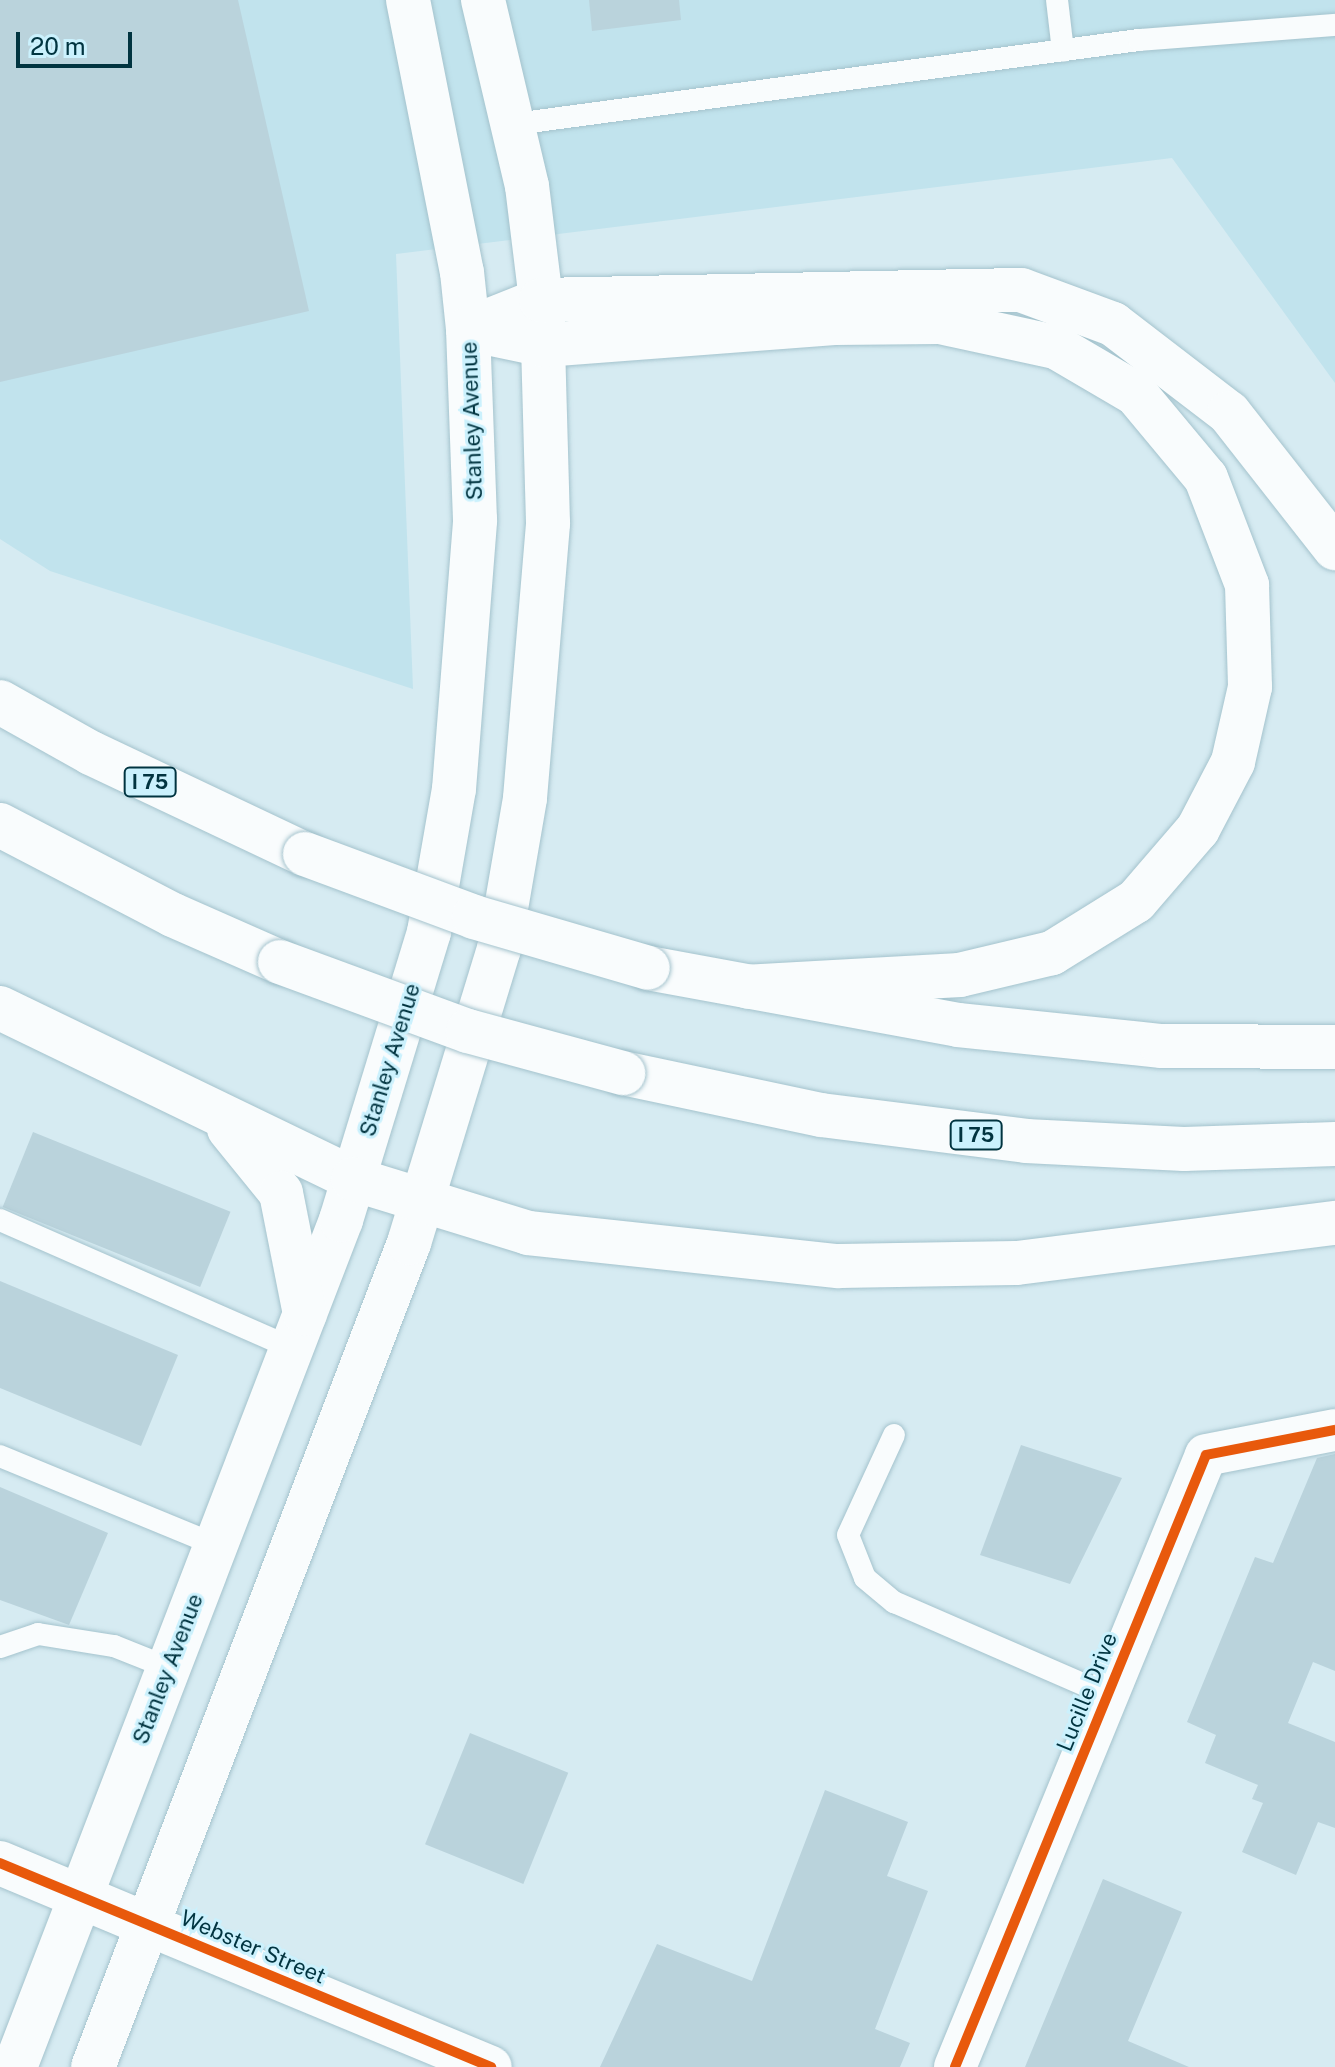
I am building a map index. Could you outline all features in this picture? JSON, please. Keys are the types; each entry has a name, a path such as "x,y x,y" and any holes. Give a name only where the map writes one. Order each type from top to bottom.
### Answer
{"main road":[{"name":"Stanley Avenue","path":"15,2067 298,1331 353,1179 429,932 454,789 475,520 468,329 408,0"},
{"path":"93,2067 422,1201 499,949 525,798 548,523 541,300 515,124 483,0"},
{"path":"468,329 541,300 1021,290 1113,324 1229,413 1335,548"},
{"path":"468,329 544,345 940,322 1056,347 1136,394 1206,478 1247,585 1250,687 1233,762 1198,829 1136,901 1052,953 960,975 748,987"},
{"name":"I 75","path":"0,702 118,766 305,854 474,917 648,968 958,1025 1162,1046 1335,1047"},
{"name":"I 75","path":"0,825 173,915 280,962 468,1031 623,1073 821,1115 1026,1141 1184,1149 1335,1144"},
{"path":"0,1008 222,1120 353,1179 528,1233 839,1266 1017,1263 1335,1223"},
{"path":"222,1120 281,1193 298,1331"},
{"name":"Webster Street","path":"0,1863 148,1925"}],"street":[{"name":"Lucille Drive","path":"955,2067 1206,1455 1335,1430"},
{"name":"Webster Street","path":"148,1925 491,2067"}],"lane":[{"path":"1057,0 1063,51"},
{"path":"515,124 1063,51 1321,21 1335,25"},
{"path":"0,1220 298,1331"},
{"path":"894,1435 848,1535 865,1578 894,1602 1108,1695"},
{"path":"0,1456 216,1545"},
{"path":"0,1647 38,1634 114,1646 169,1668"}],"shaded area":[{"path":"0,0 1335,0 1335,383 1172,158 396,254 413,689 50,571 0,539"}],"building":[{"path":"0,0 238,0 309,311 0,382"},
{"path":"589,0 679,0 681,20 592,31"},
{"path":"33,1132 230,1212 200,1287 3,1207"},
{"path":"0,1281 178,1355 141,1446 0,1388"},
{"path":"1021,1445 1122,1478 1070,1584 980,1555"},
{"path":"1335,1454 1335,1671 1313,1662 1288,1723 1335,1742 1335,1828 1318,1822 1296,1875 1242,1852 1263,1803 1252,1799 1258,1785 1205,1763 1216,1735 1187,1722 1255,1557 1273,1563 1317,1458"},
{"path":"0,1487 108,1533 69,1625 0,1600"},
{"path":"470,1733 568,1773 523,1884 425,1844"},
{"path":"825,1790 908,1822 887,1876 928,1891 875,2029 910,2043 900,2067 600,2067 657,1944 752,1981"},
{"path":"1103,1879 1182,1912 1128,2041 1189,2067 1025,2067"}],"cycle path":[{"path":"955,2067 1206,1455 1335,1430"},
{"path":"0,1863 491,2067"}]}
